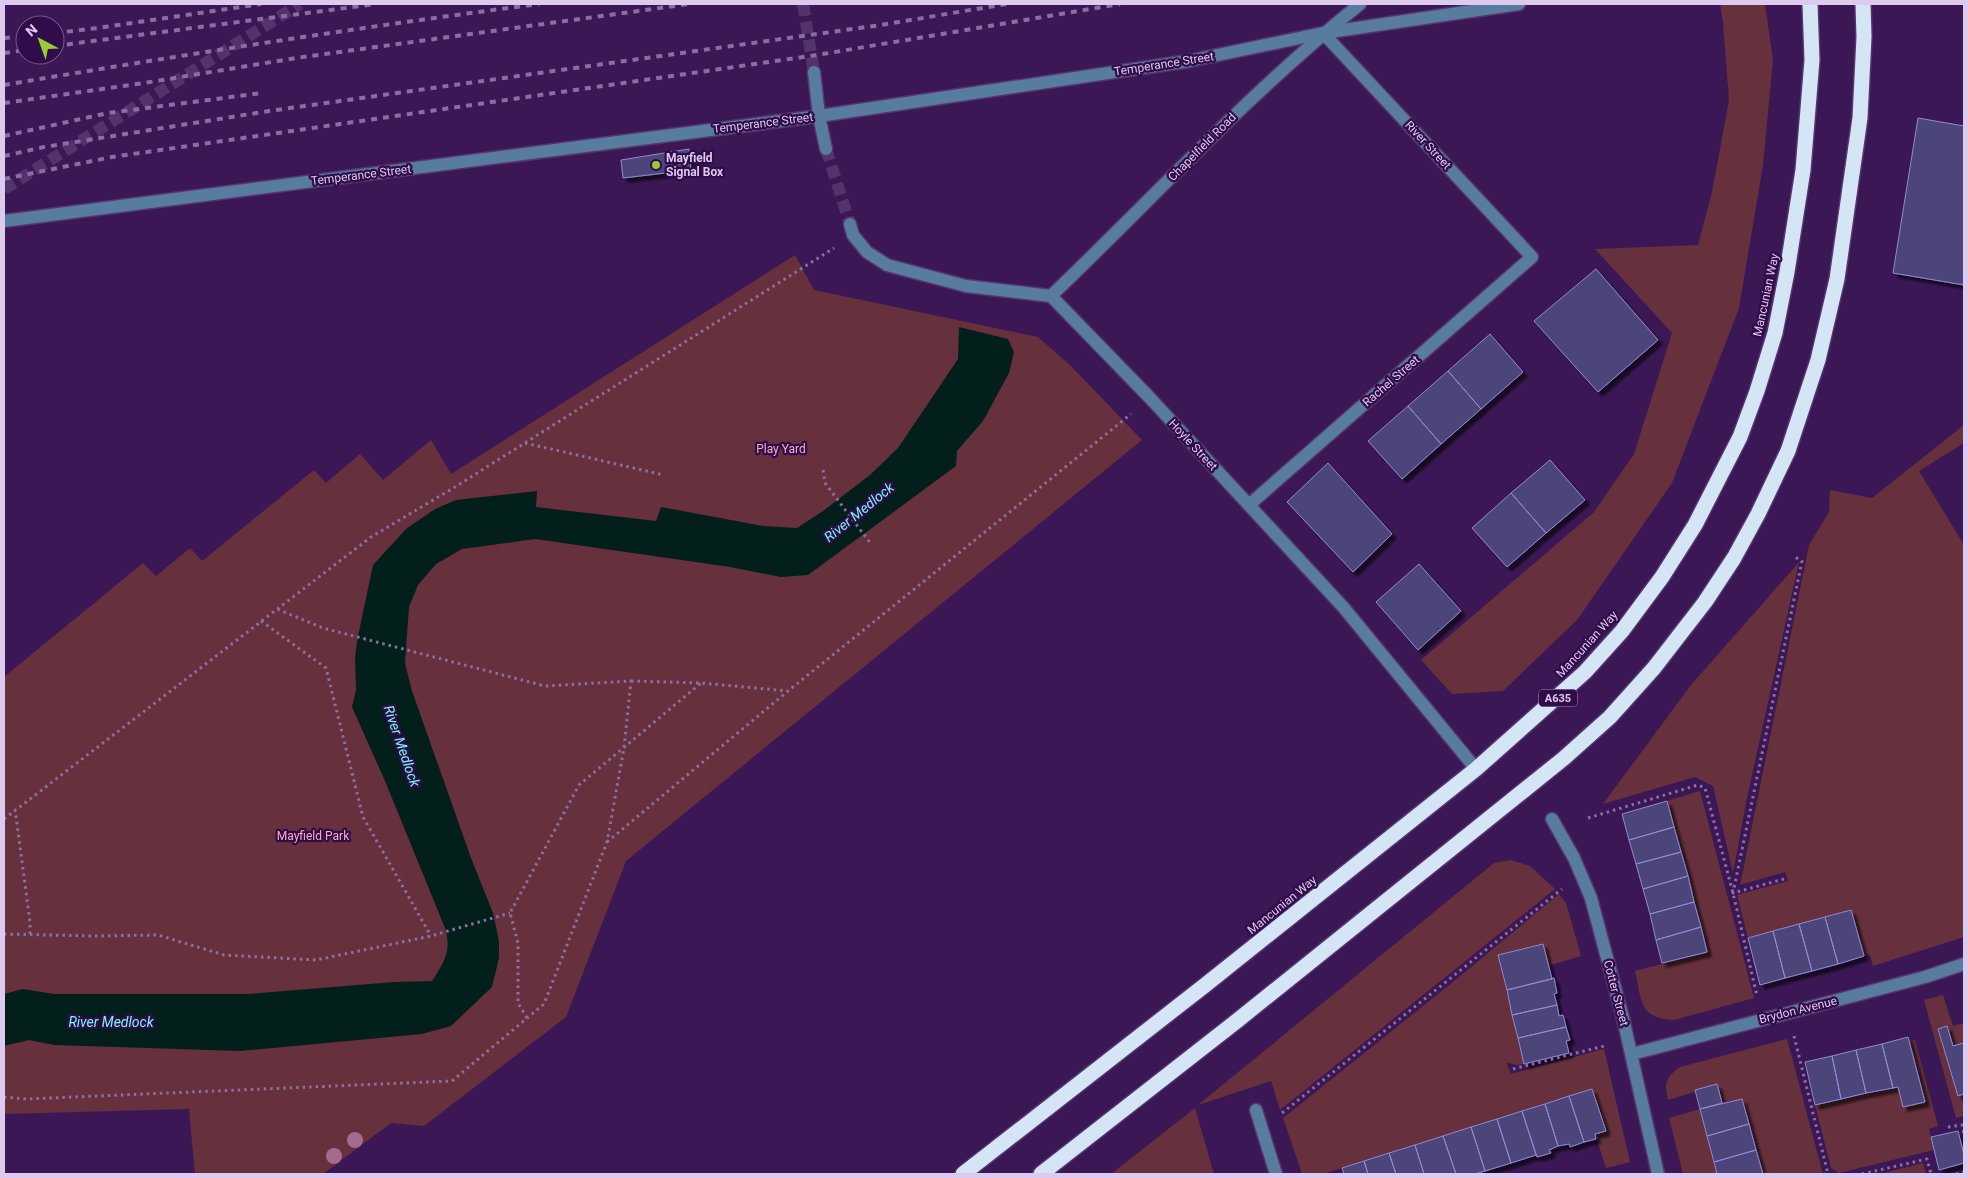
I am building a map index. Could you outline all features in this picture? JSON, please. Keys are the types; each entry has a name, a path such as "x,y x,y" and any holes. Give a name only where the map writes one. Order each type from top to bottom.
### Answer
{"highway":[{"name":"Mancunian Way","path":"963,1174 1204,986 1476,769 1585,672 1622,631 1662,577 1695,524 1740,437 1757,391 1775,332 1803,170 1812,60 1810,4"},
{"path":"1041,1174 1238,1020 1563,759 1610,717 1654,668 1705,602 1734,558 1758,514 1788,451 1818,360 1837,279 1860,118 1864,37 1863,4"}],"street":[{"name":"Chapelfield Road","path":"1051,296 1264,86 1323,33 1360,4"},
{"name":"Temperance Street","path":"4,221 819,116 1189,61 1323,33 1519,4"},
{"name":"River Street","path":"1323,33 1532,257"},
{"path":"814,72 819,116 826,149"},
{"path":"852,230 867,252 887,265 966,286 1051,296"},
{"name":"Rachel Street","path":"1250,505 1532,257"},
{"name":"Hoyle Street","path":"1051,296 1150,398 1344,608 1476,769"},
{"name":"Cotter Street","path":"1552,819 1574,858 1591,898 1632,1054 1658,1174"},
{"name":"Brydon Avenue","path":"1632,1054 1926,977 1964,964"},
{"path":"1256,1110 1276,1174"}],"path":[{"path":"4,819 370,537 525,443 852,230"},
{"path":"607,842 788,691 1150,398"},
{"path":"525,443 664,475"},
{"path":"823,470 825,483 871,544"},
{"path":"1733,894 1802,561 1792,556"},
{"path":"277,609 323,628 546,686 631,681 700,683 788,691"},
{"path":"261,621 326,668 363,817 431,936"},
{"path":"4,1097 26,1099 452,1081 544,1004 607,842 624,748 631,681"},
{"path":"527,1018 518,1003 518,943 510,913 580,784 700,683"},
{"path":"1588,818 1698,785 1705,788 1759,1002"},
{"path":"15,809 30,922 30,936"},
{"path":"1733,894 1784,879"},
{"path":"1278,1117 1563,888"},
{"path":"4,934 30,936 158,935 224,955 316,960 431,936 510,913"},
{"path":"1792,1031 1828,1174"},
{"path":"1513,1069 1609,1045"},
{"path":"1948,1128 1962,1125 1964,1134"},
{"path":"1862,1174 1927,1159 1931,1174"},
{"path":"1956,1174 1964,1172"}],"green space":[{"path":"1720,4 1765,4 1773,60 1763,165 1739,308 1672,483 1577,620 1503,691 1452,694 1421,660 1594,512 1634,454 1672,333 1595,249 1698,245 1712,192 1729,100"},
{"name":"Mayfield Park","path":"795,255 814,290 1038,337 1071,366 1142,440 626,861 566,1017 424,1126 391,1123 323,1174 195,1174 189,1109 4,1114 4,677 143,563 156,576 190,548 202,561 314,470 326,483 360,454 383,480 431,440 451,474"},
{"path":"1964,425 1964,443 1919,471 1964,545 1964,937 1873,966 1870,955 1864,956 1851,910 1748,938 1737,895 1788,881 1785,872 1740,885 1809,545 1829,512 1830,490 1872,498"},
{"path":"1799,562 1747,798 1733,873 1713,786 1695,777 1603,804 1691,685"},
{"path":"1700,791 1754,998 1674,1020 1662,1019 1654,1016 1644,1006 1635,971 1707,952 1667,801"},
{"path":"1511,860 1530,866 1555,889 1280,1110 1271,1081 1198,1105 1494,863"},
{"path":"1559,894 1566,903 1581,956 1548,966 1543,944 1498,955 1524,1064 1516,1065 1506,1062 1511,1074 1604,1049 1630,1162 1606,1168 1595,1134 1606,1131 1592,1089 1323,1174 1302,1174 1283,1118 1453,982"},
{"path":"1943,995 1953,1026 1964,1023 1964,1043 1953,1046 1947,1026 1938,1029 1958,1095 1964,1094 1964,1116 1956,1118 1924,1000"},
{"path":"1787,1039 1823,1174 1763,1174 1742,1099 1722,1103 1717,1085 1668,1100 1667,1081 1671,1074 1680,1067"},
{"path":"1915,1040 1938,1126 1929,1129 1934,1150 1839,1173 1831,1168 1815,1105 1898,1087 1903,1107 1925,1102 1909,1041"},
{"path":"1195,1108 1214,1174 1111,1174"},
{"path":"1700,1109 1717,1174 1683,1174 1669,1118"},
{"path":"1923,1163 1926,1174 1880,1174"}],"water":[{"name":"River Medlock","path":"959,327 1008,339 1014,352 1009,373 983,421 957,451 956,466 808,575 781,577 730,567 535,539 462,549 436,564 418,585 409,607 405,663 412,691 471,858 493,913 499,941 499,958 492,987 451,1026 422,1034 240,1051 54,1045 29,1040 4,1046 4,994 23,989 54,994 248,994 394,982 432,981 446,956 448,943 445,928 385,781 352,707 356,690 355,658 357,641 373,565 406,529 435,509 456,500 537,491 536,507 656,521 661,507 763,526 797,528 823,511 870,475 898,448 958,359"}],"building":[{"path":"1918,118 1964,126 1964,285 1893,273"},
{"name":"Mayfield Signal Box","path":"689,149 691,170 623,178 621,160"},
{"path":"1596,269 1658,340 1598,392 1534,321"},
{"path":"1490,334 1523,372 1481,409 1448,371"},
{"path":"1448,371 1481,409 1441,444 1408,406"},
{"path":"1408,406 1441,444 1402,479 1368,441"},
{"path":"1550,460 1585,500 1546,533 1511,493"},
{"path":"1328,463 1392,534 1353,572 1287,502"},
{"path":"1511,493 1546,533 1507,567 1472,528"},
{"path":"1419,564 1461,611 1418,650 1376,602"},
{"path":"1667,801 1674,827 1629,840 1622,814"},
{"path":"1674,827 1681,852 1636,864 1629,840"},
{"path":"1681,852 1688,876 1643,889 1636,864"},
{"path":"1688,876 1694,902 1650,914 1643,889"},
{"path":"1694,902 1701,927 1656,940 1650,914"},
{"path":"1851,910 1864,956 1838,964 1825,917"},
{"path":"1825,917 1838,964 1812,971 1799,924"},
{"path":"1799,924 1812,971 1785,978 1773,931"},
{"path":"1701,927 1707,952 1662,963 1656,940"},
{"path":"1773,931 1785,978 1760,985 1748,938"},
{"path":"1543,944 1552,979 1507,990 1498,955"},
{"path":"1554,978 1557,993 1554,994 1557,1005 1512,1015 1507,990"},
{"path":"1557,1005 1559,1016 1563,1015 1566,1027 1518,1038 1512,1015"},
{"path":"1947,1026 1953,1046 1964,1043 1964,1094 1958,1096 1938,1029"},
{"path":"1566,1027 1570,1040 1566,1041 1569,1053 1524,1064 1518,1038"},
{"path":"1908,1037 1925,1102 1903,1107 1898,1087 1893,1088 1882,1044"},
{"path":"1882,1044 1893,1088 1866,1093 1856,1050"},
{"path":"1856,1050 1866,1093 1841,1099 1832,1056"},
{"path":"1832,1056 1841,1099 1815,1105 1805,1062"},
{"path":"1717,1084 1722,1103 1700,1109 1695,1090"},
{"path":"1592,1089 1606,1131 1595,1134 1596,1139 1584,1142 1569,1096"},
{"path":"1569,1096 1584,1142 1570,1147 1569,1144 1558,1146 1545,1104"},
{"path":"1742,1099 1749,1124 1707,1136 1700,1109"},
{"path":"1545,1104 1558,1146 1549,1150 1551,1153 1537,1157 1522,1111"},
{"path":"1522,1111 1536,1155 1511,1163 1497,1119"},
{"path":"1497,1119 1511,1163 1485,1171 1471,1127"},
{"path":"1749,1124 1756,1150 1714,1162 1707,1136"},
{"path":"1471,1127 1485,1171 1475,1174 1456,1174 1443,1136"},
{"path":"1958,1131 1964,1163 1939,1170 1931,1137"},
{"path":"1443,1136 1456,1174 1424,1174 1415,1145"},
{"path":"1415,1145 1424,1174 1396,1174 1389,1153"},
{"path":"1756,1150 1763,1174 1717,1174 1714,1162"},
{"path":"1389,1153 1396,1174 1368,1174 1364,1161"},
{"path":"1364,1161 1368,1174 1344,1174 1342,1168"}],"tunnel":[{"path":"4,189 300,4"},
{"path":"803,4 814,72"},
{"path":"826,149 850,224"}],"railway":[{"path":"65,32 261,4"},
{"path":"65,45 376,4"},
{"path":"4,85 271,42 539,4"},
{"path":"4,103 144,83 296,58 689,4"},
{"path":"4,156 44,147 269,111 881,25 1006,4"},
{"path":"4,179 112,157 817,55 1120,4"},
{"path":"4,38 15,37"},
{"path":"4,53 15,51"},
{"path":"4,136 108,113 262,93"}],"place":[{"name":"Mayfield Signal Box","path":"656,165"}],"park label":[{"name":"Play Yard","path":"781,449"}]}
